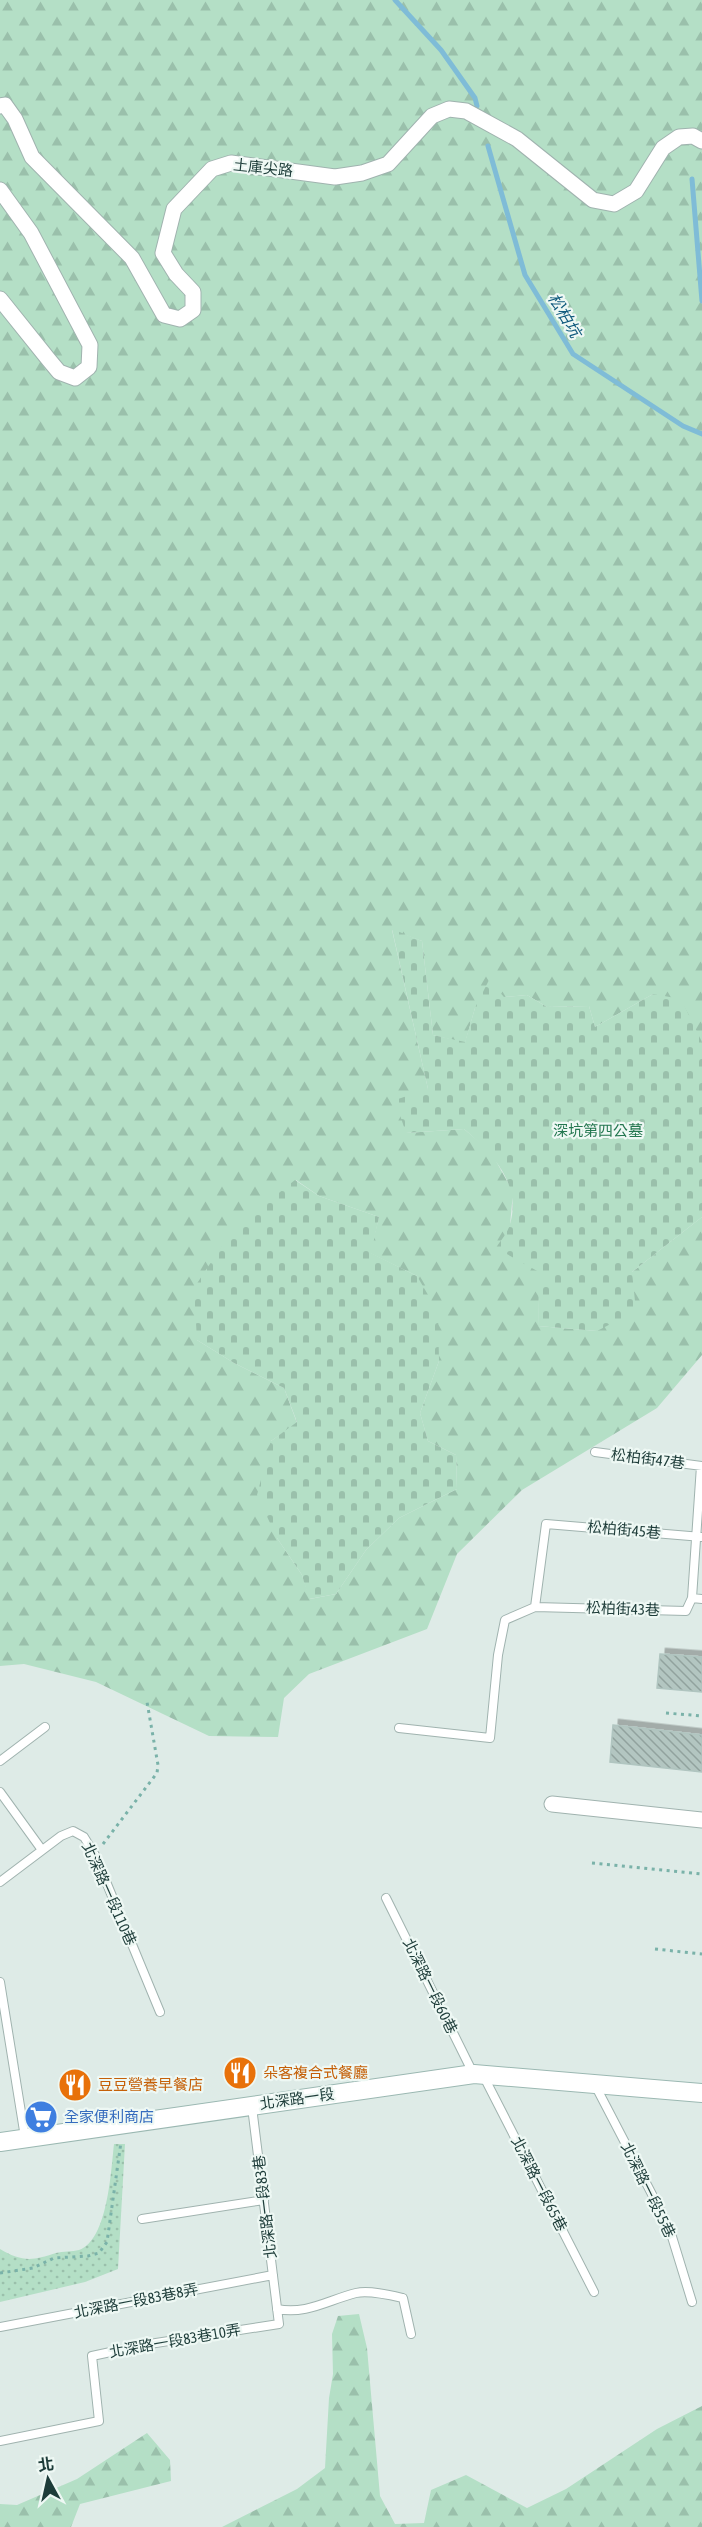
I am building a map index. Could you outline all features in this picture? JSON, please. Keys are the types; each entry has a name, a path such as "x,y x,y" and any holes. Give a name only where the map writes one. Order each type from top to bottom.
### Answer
{"main road":[{"name":"北深路一段","path":"0,2142 479,2075 702,2093"}],"street":[{"name":"土庫尖路","path":"0,106 5,105 15,119 32,157 132,258 164,315 180,319 193,310 193,292 176,274 163,254 166,234 174,209 212,169 231,163 335,177 362,173 388,164 432,116 449,109 466,111 517,139 593,200 614,204 636,191 663,148 679,138 693,136 702,141"},
{"path":"0,190 31,233 90,345 88,367 75,378 59,372 0,299"},
{"path":"552,1804 702,1820"}],"lane":[{"name":"松柏街47巷","path":"595,1452 701,1466"},
{"path":"701,1466 699,1537 692,1598 702,1599"},
{"name":"松柏街45巷","path":"535,1607 546,1524 699,1537"},
{"name":"松柏街43巷","path":"535,1607 686,1611 692,1598"},
{"path":"399,1728 490,1738 498,1655 505,1620 535,1607"},
{"path":"0,1761 45,1727"},
{"path":"0,1792 42,1850"},
{"name":"北深路一段110巷","path":"0,1882 61,1836 73,1831 84,1837 95,1855 160,2012"},
{"name":"北深路一段60巷","path":"386,1898 479,2075"},
{"path":"0,1982 25,2138"},
{"path":"0,2029 9,2028"},
{"name":"北深路一段65巷","path":"479,2075 594,2292"},
{"name":"北深路一段55巷","path":"595,2083 669,2227 692,2302"},
{"name":"北深路一段83巷","path":"252,2105 279,2324"},
{"path":"142,2219 264,2200"},
{"name":"北深路一段83巷8弄","path":"0,2327 273,2275"},
{"path":"277,2309 293,2312 326,2305 357,2292 390,2295 403,2298 411,2334"},
{"name":"北深路一段83巷10弄","path":"0,2441 99,2421 92,2356 143,2345 279,2324"}],"path":[{"path":"95,1855 157,1773 158,1765 147,1702"},
{"path":"666,1713 702,1716"},
{"path":"592,1863 702,1874"},
{"path":"655,1949 702,1954"},
{"path":"0,2273 33,2268 54,2258 81,2257 99,2253 107,2242 121,2126"}],"green space":[{"path":"0,0 702,0 702,1042 653,994 595,1027 589,1006 547,1007 527,995 504,997 475,1008 465,1043 433,1035 422,941 392,930 428,1089 406,1133 464,1129 491,1152 513,1192 510,1225 540,1272 538,1326 597,1331 632,1272 702,1217 702,1355 657,1408 522,1490 457,1554 427,1629 309,1674 284,1698 278,1737 209,1736 96,1682 24,1664 0,1666","holes":["296,1180 319,1196 379,1217 370,1253 417,1276 439,1361 420,1413 428,1441 456,1455 457,1489 399,1518 366,1550 336,1594 310,1599 302,1575 277,1538 271,1441 297,1423 284,1388 234,1363 197,1340"]},
{"name":"深坑第四公墓","path":"392,929 422,941 433,1035 465,1042 475,1008 489,980 504,997 527,995 547,1007 589,1006 595,1027 653,994 681,999 702,1042 702,1217 632,1272 636,1311 597,1331 538,1326 539,1272 496,1248 506,1234 513,1209 512,1196 502,1170 485,1148 464,1129 406,1133 395,1100 428,1089"},
{"path":"295,1180 319,1196 379,1217 371,1253 417,1276 438,1312 439,1361 420,1413 428,1441 456,1455 457,1489 399,1518 366,1550 336,1594 309,1599 302,1575 277,1538 257,1495 271,1441 297,1422 284,1388 234,1363 197,1340 194,1288 233,1229"},
{"path":"114,2144 125,2144 118,2269 85,2282 0,2302 0,2249 21,2258 34,2259 59,2252 79,2250 89,2244 102,2219 106,2203"},
{"path":"359,2314 367,2348 380,2496 395,2524 424,2523 431,2490 466,2475 527,2508 566,2489 657,2429 702,2406 702,2527 222,2527 297,2489 325,2468 329,2398 333,2374 332,2334 338,2316"},
{"path":"147,2433 170,2460 171,2481 80,2504 71,2527 0,2527 0,2504 17,2505 77,2479"}],"building":[{"path":"660,1654 702,1657 702,1692 657,1688"},
{"path":"613,1725 702,1735 702,1772 610,1762"}],"waterway":[{"name":"松柏坑","path":"395,0 441,50 475,98 477,106"},
{"name":"松柏坑","path":"488,146 525,275 573,354 683,426 702,434"},
{"path":"692,179 702,301"}],"place":[{"name":"朵客複合式餐廳","path":"240,2073"},
{"name":"豆豆營養早餐店","path":"75,2085"},
{"name":"全家便利商店","path":"41,2117"}]}
